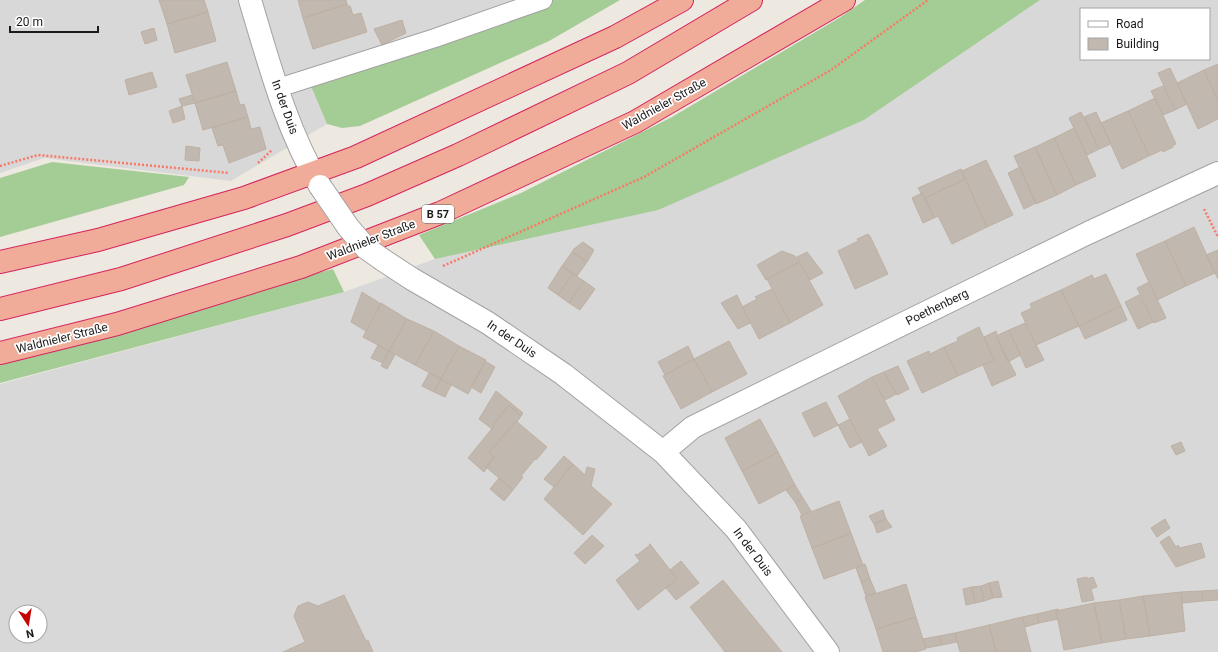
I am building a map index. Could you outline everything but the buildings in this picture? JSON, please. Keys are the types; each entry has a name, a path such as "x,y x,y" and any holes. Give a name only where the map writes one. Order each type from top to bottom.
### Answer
{"highway":[{"path":"0,262 98,240 316,179 356,157 615,37 682,0"},
{"path":"0,309 121,279 287,225 367,195 458,155 628,73 751,0"},
{"name":"Waldnieler Straße","path":"0,353 116,324 301,267 440,213 635,122 844,0"}],"street":[{"name":"In der Duis","path":"250,0 293,131 316,179 348,227 366,248 412,279 501,331 563,374 663,452 736,529 828,652"},
{"name":"Poethenberg","path":"663,452 693,426 1088,233 1218,174"}],"lane":[{"path":"278,88 435,38 543,0"}],"path":[{"path":"412,279 644,177 831,70 928,0"},
{"path":"253,165 259,162 293,131"},
{"path":"0,166 38,155 227,174 234,171"},
{"path":"1192,185 1218,237"}],"shaded area":[{"path":"0,0 526,0 304,71 327,124 231,181 44,158 0,173"},
{"path":"1040,0 1218,0 1218,652 0,652 0,384 344,292 435,259 864,120"}],"green space":[{"path":"526,0 620,0 549,41 360,126 342,128 327,124 304,70"},
{"path":"865,0 1040,0 864,120 658,210 435,259 419,235 521,193 672,117 839,18"},
{"path":"52,162 189,177 184,185 0,237 0,178"},
{"path":"333,269 344,292 0,383 0,358"}]}
